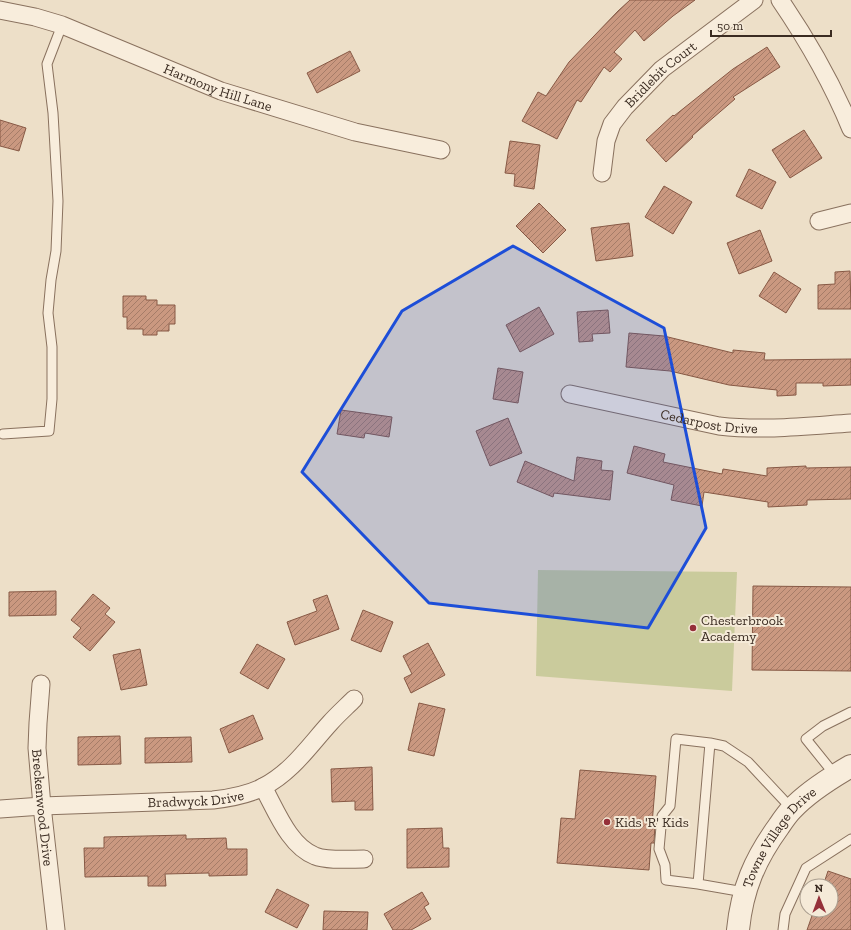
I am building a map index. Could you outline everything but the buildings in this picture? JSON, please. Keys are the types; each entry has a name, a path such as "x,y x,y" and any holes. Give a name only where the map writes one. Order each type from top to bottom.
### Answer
{"street":[{"name":"Bridlebit Court","path":"602,173 606,141 612,124 625,107 662,69 754,0"},
{"path":"780,0 819,60 851,129"},
{"name":"Harmony Hill Lane","path":"0,10 35,16 62,25 221,91 354,132 441,150"},
{"path":"820,221 851,213"},
{"name":"Cedarpost Drive","path":"570,394 719,426 766,429 851,423"},
{"name":"Breckenwood Drive","path":"41,684 38,748 42,806 56,930"},
{"name":"Bradwyck Drive","path":"0,809 42,806 213,800 236,797 263,787 286,772 298,761 330,723 354,699"},
{"name":"Towne Village Drive","path":"738,930 744,892 754,866 766,844 792,809 843,770"},
{"path":"263,787 287,831 295,842 304,850 316,857 338,860 364,859"}],"lane":[{"path":"3,434 49,432 52,391 52,346 48,313 51,280 56,251 58,201 53,113 47,64 62,25"},
{"path":"843,770 806,739 823,726 851,712"},
{"path":"744,892 666,880 665,865 660,849 660,842 662,816 670,806 676,739 724,746 748,762 792,809"},
{"path":"698,884 710,743"},
{"path":"783,930 785,914 806,868 851,839"}],"highlighted area":[{"path":"513,246 664,328 706,528 648,628 429,603 302,472 402,311"}],"green space":[{"path":"538,570 737,572 732,691 536,676"}],"place":[{"name":"Chesterbrook Academy","path":"693,628"},
{"name":"Kids 'R' Kids","path":"607,822"}]}
